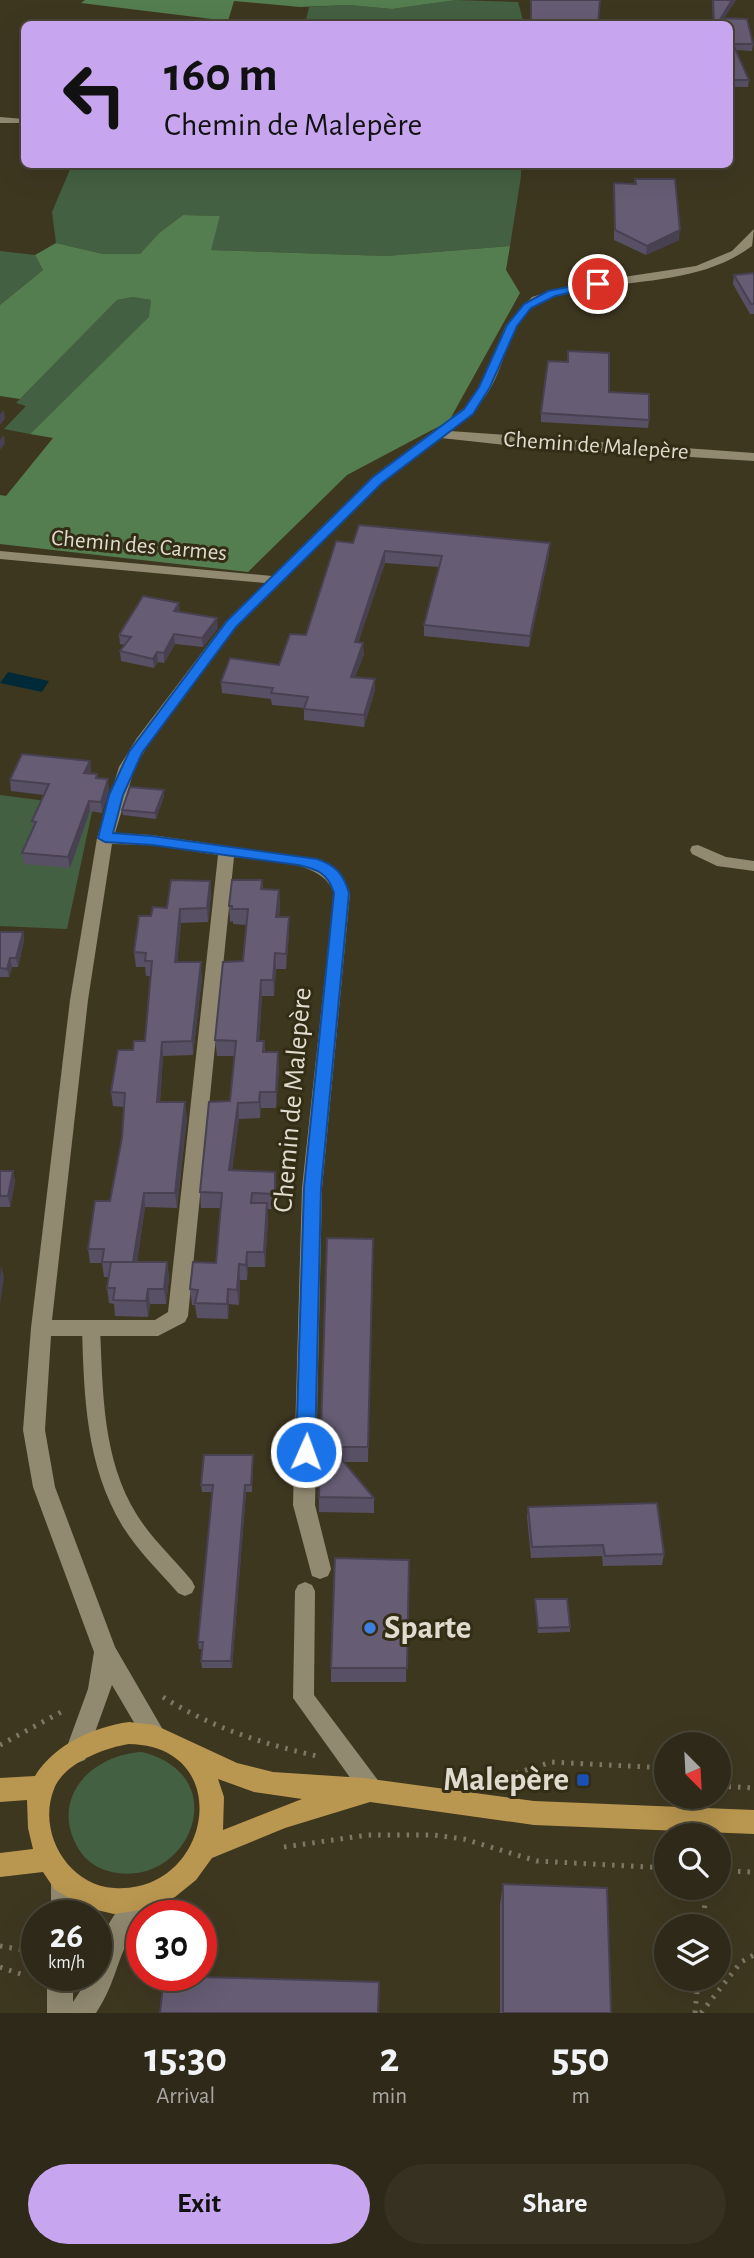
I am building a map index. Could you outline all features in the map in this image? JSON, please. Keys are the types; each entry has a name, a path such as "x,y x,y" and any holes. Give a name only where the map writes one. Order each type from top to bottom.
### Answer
{"main road":[{"path":"126,1901 113,1902 85,1895 63,1881 47,1859 38,1823 43,1787 49,1774 77,1752 101,1739 128,1733 154,1735 244,1778 290,1786 372,1790 502,1810 754,1822"},
{"path":"142,1900 166,1889 187,1872 203,1850 212,1824 212,1797 204,1773 188,1753"},
{"path":"0,1790 43,1787"},
{"path":"203,1850 284,1816 372,1790"},
{"path":"0,1865 47,1859"}],"street":[{"path":"0,120 21,118"},
{"name":"Chemin de Malepère","path":"154,1735 105,1652 44,1487 34,1430 41,1328 79,1000 105,838 120,786 145,737 231,624 377,480 475,404 512,325 536,299 571,288 699,270 736,253 748,243 754,232"},
{"name":"Chemin de Malepère","path":"438,434 514,442 754,457"},
{"name":"Chemin des Carmes","path":"0,555 115,567 257,577 274,581"},
{"name":"Chemin de Malepère","path":"105,838 152,840 317,864 338,879 342,893 312,1188 304,1505 320,1569"},
{"path":"41,1328 158,1328 178,1316 227,850"},
{"path":"698,850 723,862 754,866"},
{"name":"Chemin de Malepère","path":"77,1752 100,1689 105,1652"},
{"path":"63,1881 64,1900"},
{"path":"81,2013 101,1983 106,1960 126,1919"},
{"path":"60,1991 61,2013"}],"lane":[{"path":"91,1328 101,1459 130,1520 185,1587"},
{"path":"305,1591 303,1698 372,1790"}],"path":[{"path":"160,1695 225,1730 238,1731 278,1747 352,1763"},
{"path":"0,1745 42,1724"},
{"path":"478,1776 505,1777 551,1762 654,1767"},
{"path":"732,1787 754,1788"},
{"path":"273,1851 316,1840 370,1836 440,1836 479,1843 519,1858 537,1861 654,1867"},
{"path":"731,1871 754,1872"},
{"path":"0,1946 21,1949"},
{"path":"701,2013 741,1962 754,1955"},
{"path":"0,1967 21,1974"},
{"path":"695,2013 697,1991"}],"green space":[{"path":"85,0 456,0 392,9 349,5 300,7 234,1 228,21 81,3"},
{"path":"456,0 518,2 523,21 306,21 309,7 349,5 392,9"},
{"path":"71,168 521,168 510,246 386,256 210,250 220,216 183,215 159,233 140,254 103,254 56,243 52,212"},
{"path":"183,215 220,216 211,250 386,256 510,246 506,270 520,293 449,421 347,475 248,572 0,544 0,495 6,496 53,438 30,434 149,317 151,300 133,297 117,300 20,399 0,396 0,305 43,270 35,255 56,243 103,254 140,254 159,233"},
{"path":"0,251 35,255 43,270 0,305"},
{"path":"133,297 151,300 150,317 30,434 4,429 26,406 16,403 117,300"},
{"path":"0,795 93,807 67,929 0,926"},
{"path":"142,1752 171,1765 188,1784 194,1806 191,1829 179,1849 160,1865 136,1873 108,1871 84,1857 72,1835 69,1817 71,1800 78,1785 90,1772 122,1755"}],"water":[{"path":"8,672 49,681 42,692 0,683"}],"building":[{"path":"531,0 600,0 598,21 531,21"},
{"path":"713,0 732,0 721,18 747,19 753,44 733,44 733,21 714,21"},
{"path":"733,44 749,80 733,80"},
{"path":"635,179 675,179 680,230 647,246 615,230 614,183 636,184"},
{"path":"754,273 754,304 751,304 734,275"},
{"path":"568,351 609,353 609,392 649,394 649,420 541,413 548,361 568,362"},
{"path":"359,525 550,543 530,636 424,625 442,556 385,551 355,642 363,643 351,677 375,679 364,715 304,709 308,697 271,693 273,688 221,682 230,658 279,665 290,634 306,635 336,541 353,543"},
{"path":"143,596 179,603 174,611 217,618 202,638 174,634 164,653 157,652 153,659 120,651 131,637 119,635"},
{"path":"22,754 90,761 84,773 97,774 96,778 108,779 101,802 89,801 68,857 22,853 36,822 32,821 49,784 10,780"},
{"path":"130,787 164,790 155,813 122,810"},
{"path":"171,880 210,881 207,908 180,909 175,962 201,962 192,1041 162,1042 157,1102 185,1102 175,1193 144,1193 133,1262 102,1262 104,1249 88,1249 95,1201 110,1201 122,1138 125,1093 111,1092 118,1050 133,1050 134,1041 145,1041 152,961 145,961 146,953 134,952 139,916 151,916 153,907 167,908"},
{"path":"232,880 262,880 261,889 279,890 276,917 289,917 286,954 275,953 273,980 261,980 257,1041 264,1041 263,1052 278,1052 276,1092 260,1092 259,1102 238,1103 229,1170 275,1172 275,1194 252,1193 251,1203 267,1203 264,1252 247,1252 246,1265 239,1264 237,1290 228,1289 227,1304 195,1303 198,1290 190,1289 193,1262 216,1263 222,1193 200,1192 209,1102 230,1101 236,1041 215,1040 223,962 243,961 248,909 232,909 232,906 229,906"},
{"path":"0,932 23,932 16,958 10,958 7,969 0,968"},
{"path":"0,1171 13,1171 8,1196 0,1196"},
{"path":"327,1238 373,1239 368,1447 331,1447 374,1498 319,1497"},
{"path":"111,1262 167,1262 164,1289 148,1289 146,1301 113,1300 115,1288 107,1288"},
{"path":"204,1455 253,1455 251,1485 245,1485 231,1661 201,1661 203,1642 198,1642 213,1485 201,1485"},
{"path":"657,1503 664,1554 605,1556 603,1545 532,1547 528,1507"},
{"name":"Sparte","path":"335,1558 409,1560 407,1668 331,1668"},
{"path":"535,1599 567,1599 570,1627 538,1628"},
{"path":"503,1884 607,1888 611,2013 503,2013"},
{"path":"217,1977 379,1982 378,2013 160,2013 162,1991 217,1991"}],"place":[{"name":"Sparte","path":"370,1628"},
{"name":"Malepère","path":"583,1780"}],"route":[{"path":"306,1452 312,1188 342,893 338,879 317,864 298,860 152,840 105,838 116,795 127,767 170,702 231,624 377,480 469,411 485,387 512,325 528,306 536,299 551,293 598,284"}]}
